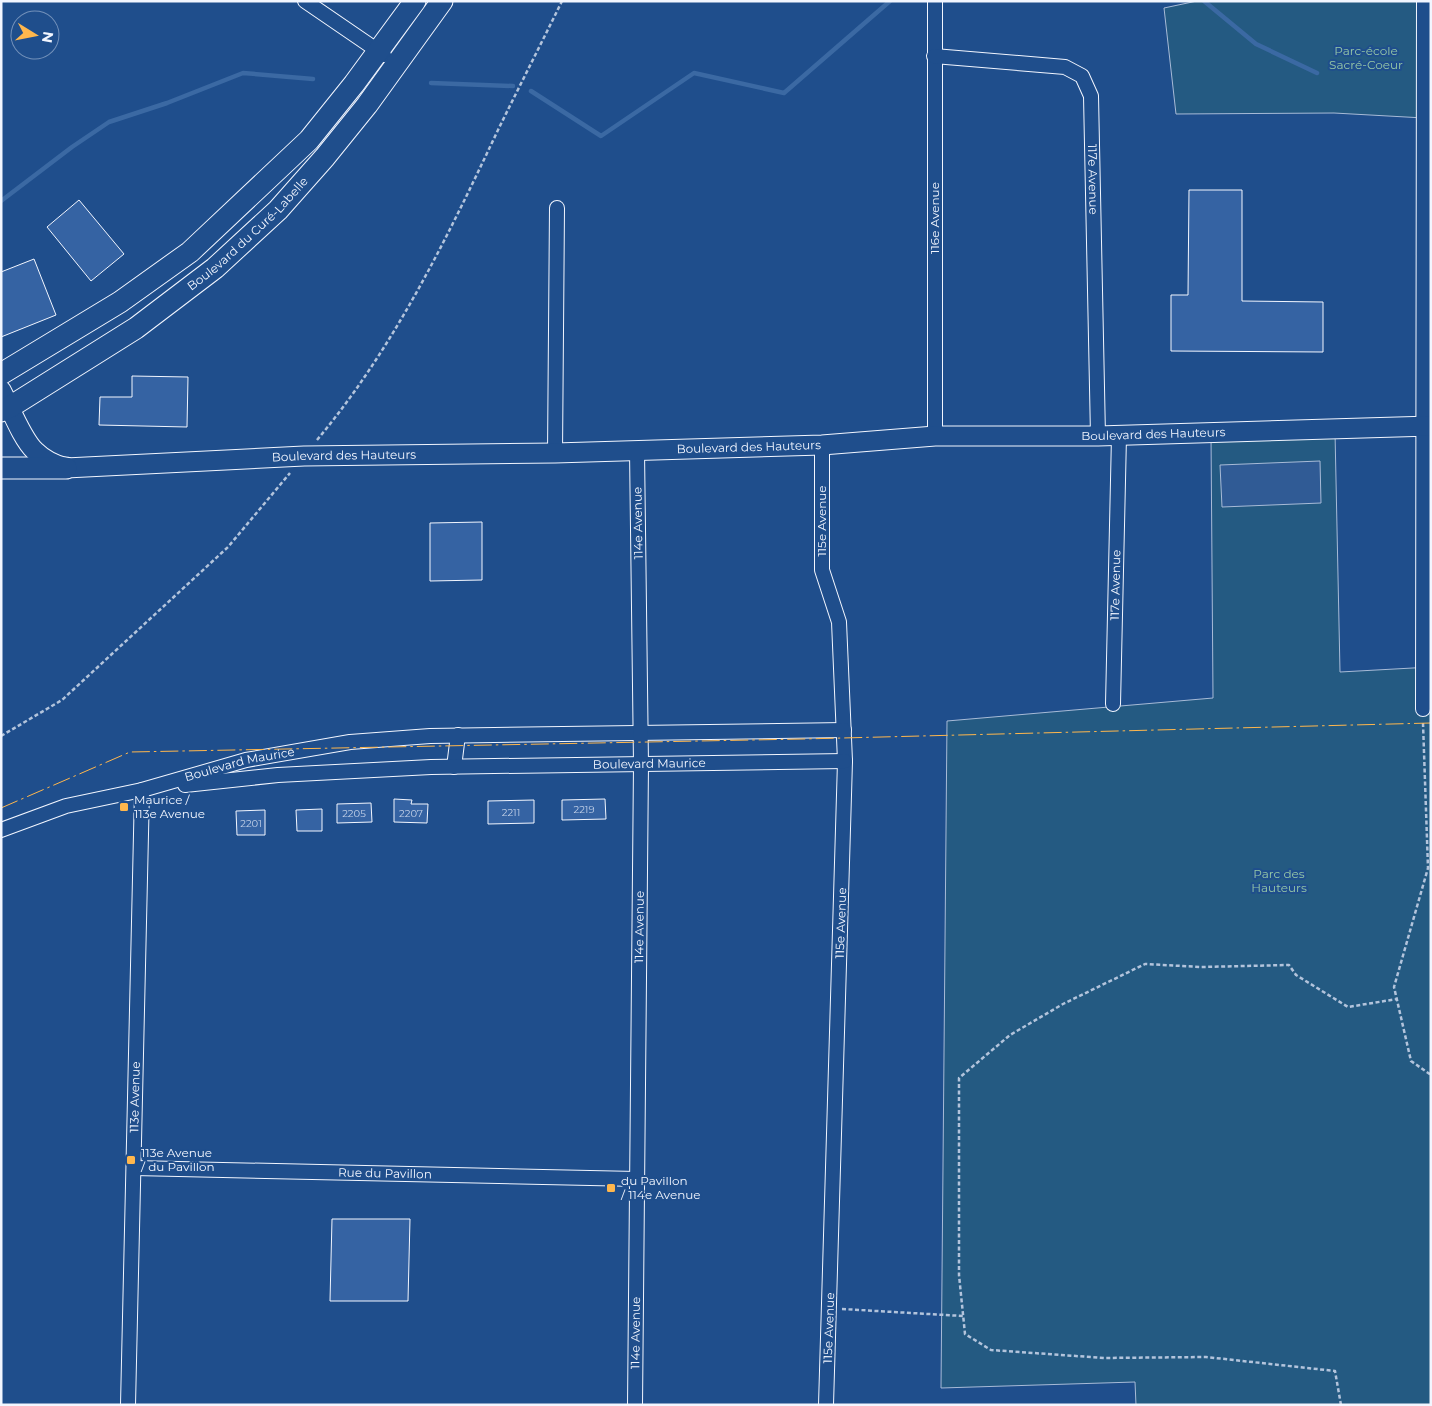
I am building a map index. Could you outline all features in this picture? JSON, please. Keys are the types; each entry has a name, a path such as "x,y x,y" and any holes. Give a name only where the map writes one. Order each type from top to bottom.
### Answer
{"main road":[{"name":"Boulevard du Curé-Labelle","path":"1,374 120,302 190,252 309,140 326,121 415,1"},
{"name":"Boulevard du Curé-Labelle","path":"4,403 136,328 215,268 278,210 345,133 442,1"},
{"path":"4,403 29,445 52,464 66,468"},
{"name":"Boulevard des Hauteurs","path":"66,468 304,456 555,453 822,445 935,436 1119,436 1427,426"},
{"path":"1,468 66,468"}],"street":[{"path":"305,1 397,64"},
{"name":"116e Avenue","path":"935,1 935,436"},
{"path":"1423,709 1427,598 1427,257 1424,1"},
{"name":"117e Avenue","path":"934,56 1065,66 1082,76 1091,96 1098,436"},
{"path":"555,453 557,208"},
{"name":"117e Avenue","path":"1113,704 1119,436"},
{"name":"115e Avenue","path":"822,445 822,570 839,622 845,761 826,1405"},
{"name":"114e Avenue","path":"635,1405 641,764 637,451"},
{"name":"Boulevard Maurice","path":"1,830 66,806 142,790 246,760 350,742 458,735 844,730"},
{"path":"454,766 458,735"},
{"name":"Boulevard Maurice","path":"142,790 278,774 454,766 845,761"},
{"name":"113e Avenue","path":"128,1405 142,790"},
{"name":"Rue du Pavillon","path":"134,1168 637,1179"}],"path":[{"path":"314,443 352,395 425,277 466,199 562,1"},
{"path":"1,736 62,700 228,547 295,467"},
{"path":"1423,709 1428,868 1394,987 1411,1060 1431,1075"},
{"path":"1341,1405 1336,1371 1206,1357 1104,1358 991,1350 965,1334 959,1275 959,1078 1010,1035 1063,1004 1145,964 1200,967 1289,966 1296,975 1348,1006 1397,999"},
{"path":"830,1308 963,1316"}],"green space":[{"name":"Parc-école Sacré-Coeur","path":"1197,1 1424,1 1424,118 1334,113 1176,114 1164,8"},
{"name":"Parc des Hauteurs","path":"1335,432 1340,672 1431,667 1431,1405 1136,1405 1135,1382 941,1388 947,721 1213,698 1211,435"}],"shaded area":[{"path":"1320,461 1321,503 1222,507 1220,465"}],"building":[{"path":"1189,190 1242,190 1242,301 1323,302 1323,352 1171,351 1171,295 1188,295"},
{"path":"79,200 124,254 91,281 47,227"},
{"path":"34,259 56,315 1,337 1,272"},
{"path":"132,376 188,377 187,427 99,425 100,397 132,397"},
{"path":"482,522 482,580 430,581 430,523"},
{"path":"394,799 412,800 411,804 428,804 427,823 394,822"},
{"path":"605,799 606,819 562,820 562,800"},
{"path":"534,800 534,823 488,824 488,801"},
{"path":"371,803 372,822 337,823 337,804"},
{"path":"322,809 322,831 297,831 296,810"},
{"path":"265,810 265,835 237,835 236,811"},
{"path":"332,1219 410,1219 408,1301 330,1301"}],"waterway":[{"path":"531,91 601,136 694,73 784,93 890,1"},
{"path":"1204,1 1256,44 1317,73"},
{"path":"1,201 72,147 109,122 167,103 243,73 313,79"},
{"path":"431,83 513,86"}],"power":[{"path":"1,808 130,752 803,739 1431,723"}],"place":[{"name":"Maurice / 113e Avenue","path":"124,807"},
{"name":"113e Avenue / du Pavillon","path":"131,1160"},
{"name":"du Pavillon / 114e Avenue","path":"611,1188"}]}
